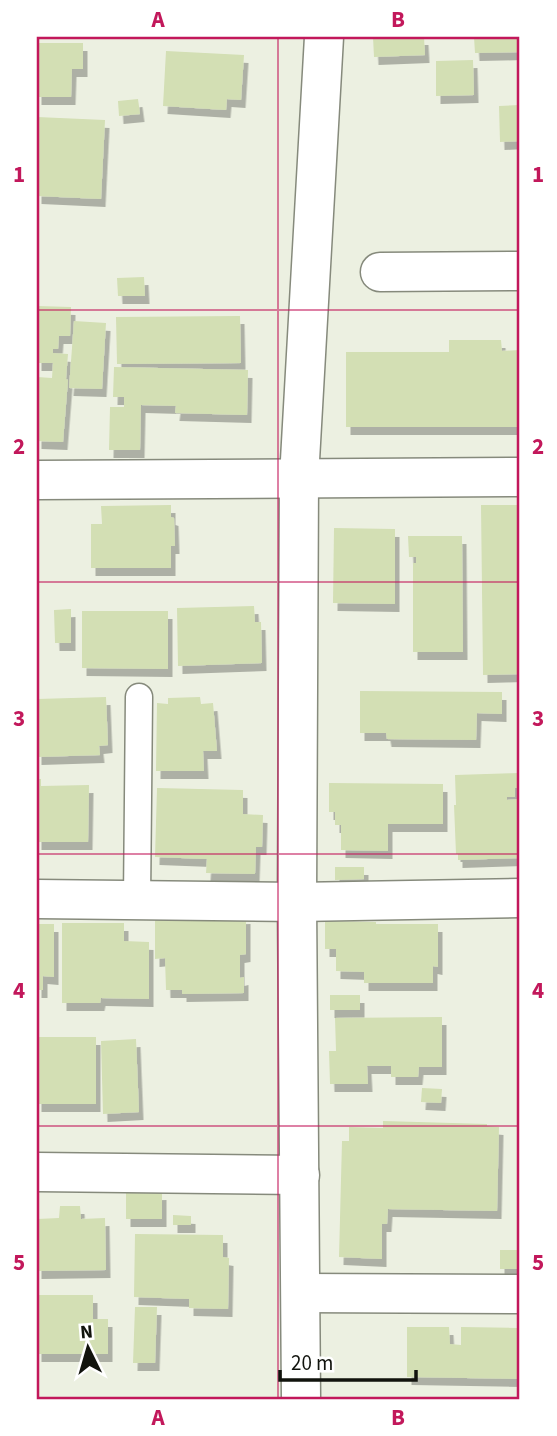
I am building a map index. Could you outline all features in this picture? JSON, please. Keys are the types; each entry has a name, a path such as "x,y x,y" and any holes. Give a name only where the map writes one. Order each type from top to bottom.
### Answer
{"street":[{"path":"301,1399 297,902 299,478 324,37"},
{"path":"380,272 520,271"},
{"path":"37,480 520,477"},
{"path":"37,899 297,902 520,898"},
{"path":"37,1172 300,1175"},
{"path":"301,1293 520,1294"}],"lane":[{"path":"137,900 139,697"}],"building":[{"path":"373,37 424,37 425,55 374,57"},
{"path":"474,37 520,37 520,52 475,53"},
{"path":"37,43 83,43 83,69 72,69 71,97 37,97"},
{"path":"166,51 244,55 241,100 227,99 226,110 163,106"},
{"path":"473,60 474,95 436,96 436,61"},
{"path":"138,99 140,114 119,116 118,101"},
{"path":"520,105 520,141 500,142 499,106"},
{"path":"37,117 105,120 101,199 37,196"},
{"path":"144,277 145,296 118,296 117,278"},
{"path":"37,306 71,307 70,336 59,336 58,349 53,349 53,353 68,354 63,442 37,441 37,377 52,378 53,363 37,363"},
{"path":"240,316 241,363 117,364 116,317"},
{"path":"74,321 106,323 102,389 69,388"},
{"path":"449,340 501,340 502,351 520,350 520,427 346,427 346,352 449,352"},
{"path":"114,367 248,370 247,415 175,413 176,406 141,405 140,450 109,450 110,407 124,407 124,397 113,397"},
{"path":"171,505 175,546 171,546 171,568 91,568 91,524 102,524 101,506"},
{"path":"481,505 518,505 520,511 520,674 483,675"},
{"path":"334,528 395,529 395,604 333,603"},
{"path":"408,536 462,536 463,652 413,652 413,563 416,563 416,557 409,557"},
{"path":"254,606 255,622 261,622 262,663 178,666 177,608"},
{"path":"71,609 71,643 55,643 54,610"},
{"path":"82,611 168,611 168,669 82,668"},
{"path":"360,691 502,692 502,714 477,713 476,740 387,739 386,733 360,733"},
{"path":"106,697 108,745 99,746 100,755 37,757 37,699"},
{"path":"200,697 201,704 213,703 217,751 203,751 204,771 156,771 157,703 168,704 168,698"},
{"path":"520,773 520,788 515,788 515,797 507,797 507,800 520,799 520,858 458,860 455,775"},
{"path":"37,779 41,779 41,786 89,785 88,842 37,842"},
{"path":"329,783 443,784 443,824 388,824 388,851 341,850 341,825 335,825 335,812 329,812"},
{"path":"157,788 243,790 243,814 263,815 262,847 256,847 255,874 206,873 207,859 155,857"},
{"path":"335,867 364,867 364,879 335,880"},
{"path":"246,916 246,954 240,955 240,978 244,977 244,993 182,994 182,990 166,990 165,958 155,959 155,919"},
{"path":"325,921 438,924 438,967 433,966 433,983 364,983 364,972 336,971 336,949 325,949"},
{"path":"62,923 124,923 124,941 149,942 149,999 101,998 100,1003 62,1003"},
{"path":"37,924 54,924 54,977 43,976 43,990 37,990"},
{"path":"330,995 360,995 360,1010 330,1010"},
{"path":"442,1017 442,1067 419,1067 418,1077 391,1077 391,1066 367,1066 368,1084 330,1084 329,1051 336,1051 335,1018"},
{"path":"37,1037 96,1037 96,1104 37,1104"},
{"path":"136,1039 139,1112 103,1114 101,1041"},
{"path":"422,1088 442,1089 441,1103 421,1102"},
{"path":"383,1121 487,1124 499,1127 497,1211 388,1209 387,1224 382,1224 382,1259 339,1257 342,1141 349,1141 349,1127 383,1128"},
{"path":"162,1192 162,1219 126,1219 126,1193"},
{"path":"60,1206 80,1206 81,1219 105,1218 106,1270 37,1271 37,1219 59,1218"},
{"path":"173,1215 191,1216 191,1225 173,1225"},
{"path":"135,1234 223,1235 223,1257 229,1258 228,1309 189,1308 189,1299 134,1297"},
{"path":"500,1250 520,1250 520,1269 500,1269"},
{"path":"37,1295 93,1295 93,1319 108,1319 108,1354 37,1354"},
{"path":"135,1307 157,1307 155,1363 133,1363"},
{"path":"407,1327 449,1327 450,1344 461,1345 461,1327 520,1328 520,1379 407,1377"}]}
